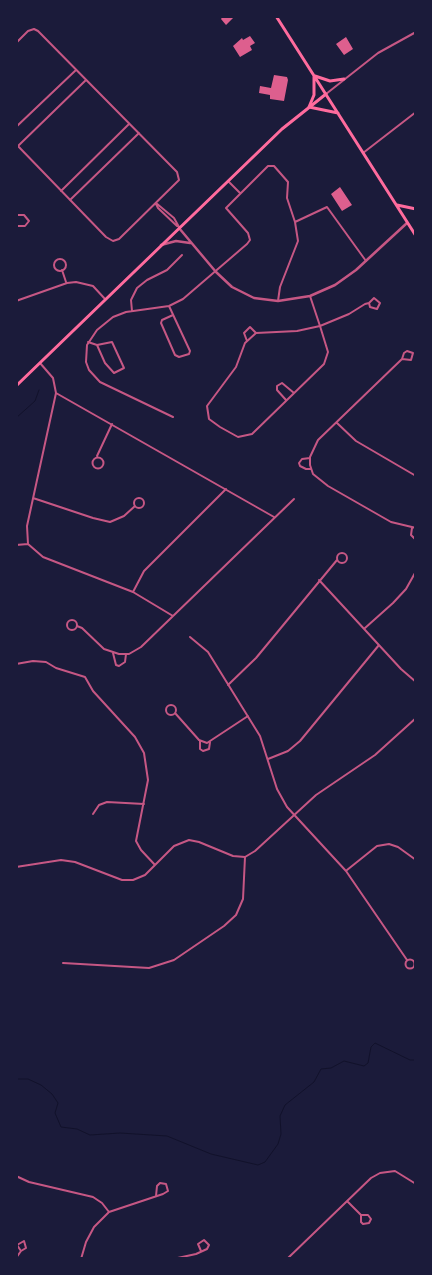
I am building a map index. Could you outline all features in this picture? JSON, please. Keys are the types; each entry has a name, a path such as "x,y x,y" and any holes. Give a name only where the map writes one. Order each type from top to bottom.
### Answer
{"main road":[{"path":"276,16 416,236"},
{"path":"314,76 330,81 344,79"},
{"path":"309,107 314,95 314,76"},
{"path":"16,386 179,227 309,107 326,94"},
{"path":"309,107 338,114"},
{"path":"396,205 416,210"}],"street":[{"path":"16,43 28,31 36,30 76,70 86,80 139,133 178,174 178,183 119,239 113,241 106,237 17,145 86,80"},
{"path":"326,94 386,47 416,32"},
{"path":"16,128 76,70"},
{"path":"363,153 416,112"},
{"path":"61,190 129,123"},
{"path":"70,200 139,133"},
{"path":"174,416 100,382 89,370 85,349 97,330 113,317 132,311 169,306 183,299 216,272 250,240 248,233 226,208 268,166 272,165 288,182 287,198 295,222 298,241 280,286 278,301"},
{"path":"228,181 240,193"},
{"path":"156,203 174,218 179,227"},
{"path":"156,203 158,208 179,227 216,272 232,287 246,295 262,300 278,301 310,296 342,281 407,223"},
{"path":"295,222 327,207 366,261"},
{"path":"16,215 24,215 29,221 25,226 16,226"},
{"path":"160,246 176,242 192,243"},
{"path":"132,311 131,300 138,288 147,280 167,270 182,255"},
{"path":"62,270 57,270 54,266 59,259 65,262 62,270 66,283"},
{"path":"16,301 66,283 88,284 106,299"},
{"path":"310,296 320,326 328,357 320,368 252,434 245,437 228,433 209,419 207,410 210,401 229,379 247,340 256,333 297,331 320,326 369,304 374,298 380,303 377,309 369,304"},
{"path":"169,306 190,351 189,354 179,357 175,355 161,324 162,320 173,315"},
{"path":"247,340 244,333 247,328 253,328 256,333"},
{"path":"88,342 97,345 112,342 124,368 114,373 105,363 97,345"},
{"path":"402,359 411,360 413,353 406,351 402,359 318,440 310,458 313,474 328,486 391,522 414,528 411,535 416,540"},
{"path":"40,363 52,378 56,393 27,526 28,544 43,557 133,592 173,616"},
{"path":"286,400 276,390 277,386 282,383 294,393"},
{"path":"56,393 274,518"},
{"path":"337,422 356,441 416,476"},
{"path":"97,457 102,459 103,462 98,468 92,462 97,457 98,450 112,424"},
{"path":"310,458 302,459 300,466 311,469"},
{"path":"133,592 144,571 226,489"},
{"path":"33,498 110,522 124,516 135,506"},
{"path":"77,626 71,630 66,625 73,620 77,626 82,628 104,649 113,653 126,654 140,647 294,499"},
{"path":"16,546 28,544"},
{"path":"228,684 256,658 337,560 340,553 345,554 347,557 343,563 337,560"},
{"path":"364,628 406,589 415,573"},
{"path":"319,580 416,682"},
{"path":"190,637 208,652 260,736 277,788 293,815 346,871 407,960"},
{"path":"268,759 288,751 304,737 379,645"},
{"path":"113,653 116,665 119,666 125,662 126,654"},
{"path":"16,664 33,661 46,662 56,668 85,677 92,691 134,737 144,754 147,771 144,804 136,841 141,850 155,865"},
{"path":"176,713 168,714 168,706 175,706 176,713 200,741 200,748 203,751 209,748 210,742"},
{"path":"200,741 210,742 248,716"},
{"path":"16,867 61,860 75,862 122,880 130,881 141,877 174,846 189,840 199,842 233,856 245,857 255,852 316,795 375,755 415,720"},
{"path":"93,814 99,806 107,802 144,804"},
{"path":"346,871 377,846 389,844 398,847 416,860"},
{"path":"64,963 149,968 174,960 224,926 236,915 243,899 245,857"},
{"path":"286,1259 371,1178 388,1171 395,1171 416,1184"},
{"path":"16,1176 29,1182 93,1197 102,1203 109,1212"},
{"path":"81,1259 86,1242 94,1227 109,1212 156,1196 168,1191 166,1184 157,1186 156,1196"},
{"path":"347,1201 361,1215 363,1224 369,1223 371,1219 368,1214 361,1215"},
{"path":"173,1259 200,1251 209,1247 208,1242 204,1240 198,1244 200,1251"},
{"path":"16,1258 21,1251"}],"building":[{"path":"223,16 235,16 226,25 221,19"},
{"path":"250,36 255,43 250,46 252,50 240,57 233,46 242,38 243,40"},
{"path":"346,37 353,49 344,55 336,44"},
{"path":"274,75 287,77 284,101 270,99 270,95 259,93 260,86 271,88"},
{"path":"340,187 352,205 342,211 331,194"}],"waterway":[{"path":"16,418 35,401 39,390"},
{"path":"16,1079 28,1079 41,1085 52,1094 58,1103 55,1113 61,1127 77,1129 90,1135 120,1133 167,1136 211,1154 258,1165 265,1162 278,1144 281,1134 280,1116 285,1105 314,1082 321,1069 331,1068 344,1061 364,1066 368,1063 371,1047 375,1043 410,1060 416,1060"}]}
